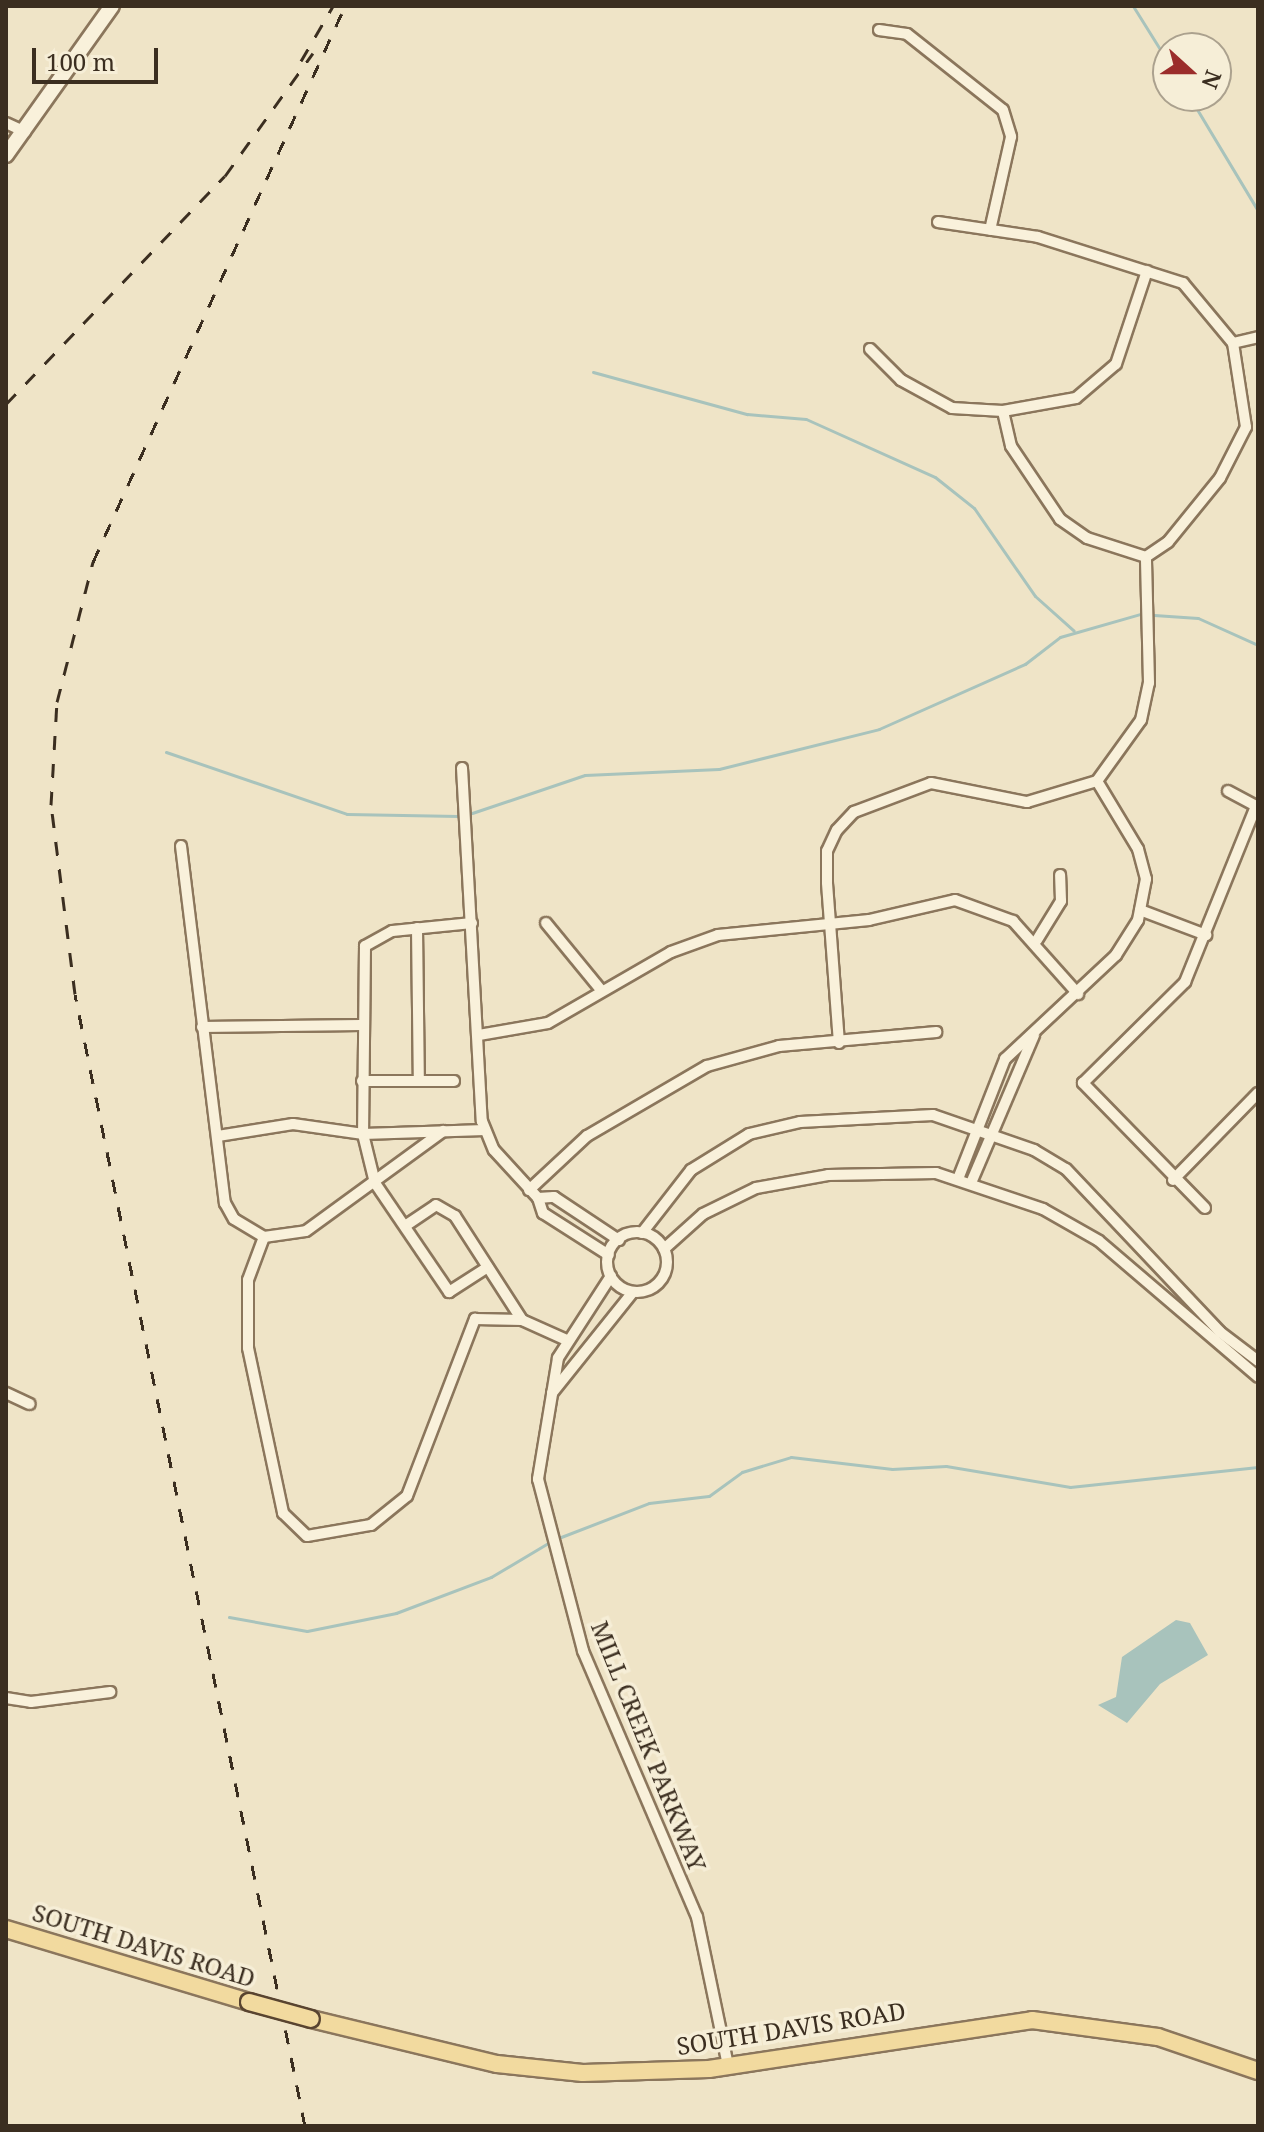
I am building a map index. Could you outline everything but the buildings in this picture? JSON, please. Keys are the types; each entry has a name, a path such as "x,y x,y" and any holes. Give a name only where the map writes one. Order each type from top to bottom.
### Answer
{"main road":[{"name":"SOUTH DAVIS ROAD","path":"6,1929 311,2019 533,2069 728,2066 1032,2020 1158,2037 1258,2071"}],"street":[{"path":"6,155 112,6"},
{"path":"879,30 907,34 1003,110 1011,137 990,230"},
{"path":"6,123 25,132"},
{"path":"938,222 990,230 1147,271 1203,299 1233,343 1246,427 1240,451 1168,542 1146,557"},
{"path":"870,349 922,394 952,408 1003,411 1076,398 1105,378 1147,271"},
{"path":"1233,343 1258,337"},
{"path":"1003,411 1011,446 1060,519 1087,538 1146,557"},
{"path":"839,1043 827,851 854,812 931,783 1027,802 1097,781 1141,720 1149,683 1146,557"},
{"path":"462,768 485,1130 538,1198 543,1213 609,1255"},
{"path":"958,1179 1005,1059 1078,994 1116,955 1140,910 1146,879 1138,849 1097,781"},
{"path":"1205,1208 1173,1180 1083,1083 1185,982 1257,806 1228,791"},
{"path":"181,846 225,1203 234,1219 264,1237 306,1231 443,1131"},
{"path":"1037,940 1061,901 1060,875"},
{"path":"479,1035 548,1023 601,990 718,935 830,924 955,900 1013,921 1037,940 1078,994"},
{"path":"1140,910 1206,935"},
{"path":"472,923 373,935 365,946 361,1025 363,1134 375,1183 449,1292 488,1267"},
{"path":"546,923 601,990"},
{"path":"417,928 419,1081"},
{"path":"202,1027 361,1025"},
{"path":"971,1183 989,1132 1038,1029"},
{"path":"529,1190 587,1136 707,1066 779,1046 936,1032"},
{"path":"362,1081 454,1081"},
{"path":"1173,1180 1258,1093"},
{"path":"633,1292 611,1276 609,1255 619,1240 642,1233 691,1170 749,1134 896,1115 977,1127 1034,1150 1084,1184 1220,1332 1258,1361"},
{"path":"218,1136 293,1124 363,1134 485,1130"},
{"path":"551,1394 633,1292 663,1277 664,1249 703,1214 756,1188 892,1171 958,1179 1043,1209 1099,1241 1258,1377"},
{"path":"538,1198 554,1197 619,1240"},
{"path":"405,1226 436,1205 445,1208 522,1320"},
{"path":"642,1233 664,1249"},
{"path":"264,1237 245,1302 248,1348 283,1513 307,1536 347,1532 395,1510 415,1478 468,1326 475,1319 522,1320 569,1341"},
{"name":"MILL CREEK PARKWAY","path":"611,1276 569,1341 551,1394 538,1479 583,1651 697,1917 728,2066"},
{"path":"6,1393 30,1404"},
{"path":"6,1698 31,1702 110,1692"}],"water":[{"path":"1176,1620 1190,1623 1208,1655 1160,1684 1127,1723 1098,1705 1116,1697 1122,1657"}],"waterway":[{"path":"1133,6 1152,36"},
{"path":"1199,112 1258,211"},
{"path":"593,372 747,414 806,419 935,477 974,508 1035,596 1074,631"},
{"path":"472,813 585,775 719,769 879,729 1025,664 1060,637 1140,614"},
{"path":"1154,615 1198,618 1258,645"},
{"path":"166,752 347,814 458,816"},
{"path":"561,1537 649,1503 709,1496 742,1472 791,1457 892,1469 946,1466 1070,1487 1258,1467"},
{"path":"229,1617 307,1631 396,1613 491,1577 548,1543"}],"railway":[{"path":"301,61 333,6"},
{"path":"305,2126 75,994 51,805 57,702 93,562 345,6"},
{"path":"6,404 225,176 313,53"}]}
